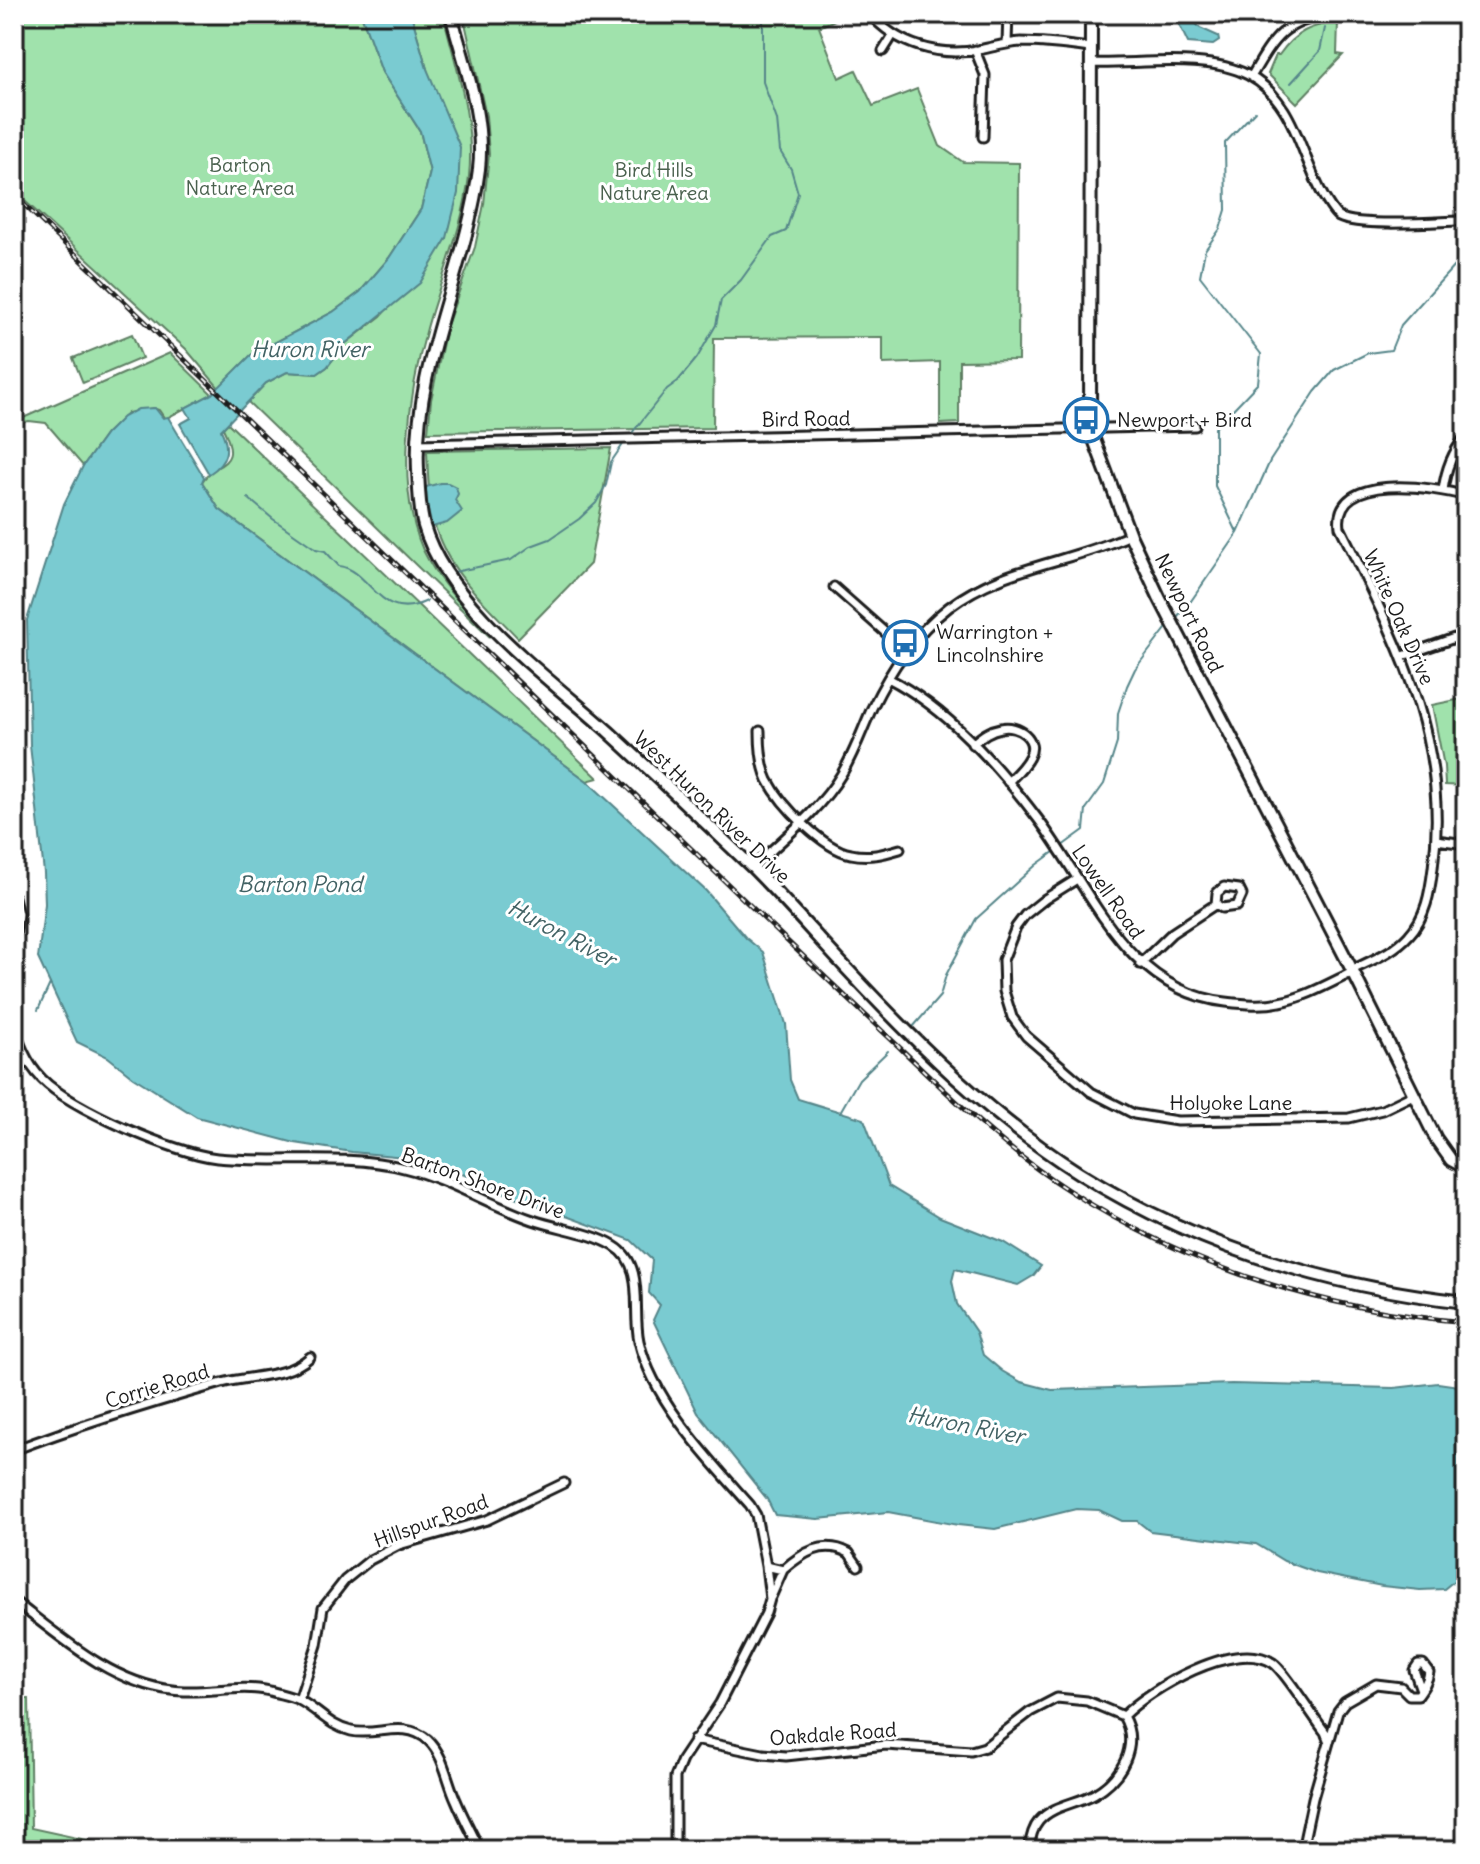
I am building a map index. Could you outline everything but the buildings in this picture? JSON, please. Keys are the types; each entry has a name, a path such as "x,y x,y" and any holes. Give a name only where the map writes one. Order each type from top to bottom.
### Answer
{"street":[{"name":"West Huron River Drive","path":"451,14 479,130 479,169 469,229 430,354 417,444 424,526 432,548 456,587 494,628 752,868 853,975 954,1075 1035,1144 1082,1175 1196,1235 1236,1250 1318,1275 1405,1294 1466,1302"},
{"path":"870,14 893,35 931,50 975,50 1007,43 1064,44 1090,48"},
{"path":"1007,43 1008,14"},
{"name":"Newport Road","path":"1091,14 1090,429 1130,535 1172,623 1353,971 1443,1152 1466,1168"},
{"path":"1285,14 1291,25"},
{"path":"1251,77 1275,39 1291,25 1331,14"},
{"path":"883,51 893,35"},
{"path":"975,50 985,75 983,137"},
{"path":"1090,63 1209,64 1234,69 1267,89 1287,112 1314,179 1339,217 1378,222 1456,221 1466,218"},
{"name":"Bird Road","path":"417,444 1195,426"},
{"path":"1466,436 1454,451 1443,490 1466,496"},
{"name":"White Oak Drive","path":"1353,971 1393,949 1410,934 1426,908 1436,840 1430,748 1420,706 1403,656 1340,527 1339,519 1345,503 1367,492 1392,486 1443,490"},
{"path":"752,868 802,820 841,776 888,678 905,650 929,623 975,590 1010,573 1074,558 1130,535"},
{"path":"834,587 905,650"},
{"path":"1403,656 1466,634"},
{"name":"Lowell Road","path":"888,678 925,700 1008,782 1140,964 1162,980 1184,992 1211,1000 1263,1005 1288,1000 1353,971"},
{"path":"972,744 988,732 1007,727 1021,730 1028,736 1032,744 1031,755 1008,782"},
{"path":"760,731 760,748 768,780 781,799 818,838 847,854 875,856 900,849"},
{"path":"1436,840 1466,844"},
{"name":"Holyoke Lane","path":"1077,879 1025,915 1016,927 1003,960 1004,991 1012,1017 1026,1036 1091,1092 1134,1114 1177,1121 1349,1118 1382,1110 1413,1095"},
{"path":"14,897 18,914 14,949"},
{"path":"1140,964 1172,933 1216,904"},
{"name":"Barton Shore Drive","path":"14,1020 32,1066 59,1094 84,1109 177,1150 215,1158 375,1163 405,1168 531,1219 613,1245 628,1257 633,1274 639,1340 649,1371 695,1444 756,1515 770,1599"},
{"name":"Corrie Road","path":"14,1450 162,1401 227,1382 300,1366 310,1357"},
{"name":"Hillspur Road","path":"299,1700 317,1645 323,1608 345,1580 370,1560 399,1545 487,1520 564,1483"},
{"path":"675,1850 675,1777 694,1740 726,1693 766,1613 783,1570 814,1548 827,1546 849,1553 858,1566"},
{"path":"766,1566 783,1570"},
{"path":"14,1601 105,1667 153,1687 192,1692 265,1690 299,1700 330,1724 348,1730 361,1733 403,1729 426,1738 440,1756 455,1798 480,1850"},
{"path":"1029,1850 1037,1823 1052,1810 1103,1788 1125,1761 1131,1732 1123,1716 1137,1702 1155,1690 1224,1659 1259,1657 1273,1663 1325,1732 1329,1742"},
{"path":"1302,1850 1338,1711 1345,1702 1376,1684 1395,1685 1413,1697 1421,1690"},
{"name":"Oakdale Road","path":"694,1740 786,1756 886,1745 971,1751 985,1747 1030,1712 1057,1698 1087,1701 1123,1716"}],"green space":[{"name":"Barton Nature Area","path":"14,14 361,14 382,72 420,131 430,172 421,209 389,258 360,292 333,312 251,355 219,388 186,349 14,191"},
{"path":"411,14 443,14 463,94 470,155 462,215 427,328 415,381 408,439 409,498 414,525 429,562 490,637 248,402 266,383 287,372 317,374 327,367 345,344 381,316 447,238 427,69"},
{"name":"Bird Hills Nature Area","path":"463,14 848,14 819,27 839,78 856,70 873,106 917,89 940,146 963,162 1019,163 1018,360 959,361 959,423 940,424 940,362 883,364 883,337 714,338 713,428 428,432 431,400 446,328 475,247 484,204 489,154 486,116"},
{"path":"1338,22 1337,54 1343,55 1297,103 1268,74 1276,55 1304,31"},
{"path":"132,334 142,358 83,383 73,358"},
{"path":"170,353 212,394 165,419 159,410 153,408 128,413 106,434 83,466 46,423 29,421 14,424 14,422"},
{"path":"228,423 598,778 587,781 219,509 202,482 229,457 223,428"},
{"path":"611,448 590,564 518,638 465,582 444,550 432,513 427,451"},
{"path":"1466,698 1466,786 1445,785 1432,705"},
{"path":"14,1699 29,1699 31,1828 123,1850 14,1850"}],"water":[{"name":"Huron River","path":"361,14 411,14 427,69 460,147 458,193 447,238 420,283 345,344 327,367 317,374 287,372 266,383 221,430 226,454 220,465 209,474 180,424 191,418 185,408 212,394 251,355 333,312 360,292 389,258 421,209 430,172 420,131 382,72"},
{"path":"1180,14 1187,14 1200,28 1218,36 1219,41 1213,45 1188,43 1177,20"},
{"name":"Barton Pond","path":"155,408 163,418 168,417 219,509 587,781 706,891 746,938 763,952 786,1024 790,1080 798,1099 864,1119 889,1186 940,1217 1003,1242 1041,1266 1033,1276 1018,1285 955,1269 952,1281 957,1304 976,1332 983,1355 1021,1382 1052,1390 1232,1384 1394,1388 1438,1383 1466,1387 1466,1578 1455,1580 1444,1589 1382,1586 1317,1573 1284,1561 1256,1544 1150,1531 1137,1521 1122,1521 1099,1510 1076,1509 995,1529 888,1512 818,1519 775,1515 767,1499 698,1413 653,1320 660,1305 649,1293 652,1260 631,1240 512,1196 451,1169 405,1157 295,1143 197,1117 133,1077 108,1057 77,1042 38,958 45,904 44,873 30,745 27,620 64,504 83,466 106,434 123,417 138,409"},
{"path":"440,483 456,487 458,494 455,500 462,511 447,523 432,527 426,487"}],"waterway":[{"path":"628,438 667,389 697,358 716,325 721,300 741,280 772,237 786,231 798,193 791,169 780,151 777,120 763,82 763,14"},
{"path":"1291,83 1320,51 1325,28"},
{"path":"1237,532 1215,486 1215,428 1258,383 1261,354 1200,276 1205,250 1220,229 1226,210 1225,143 1255,111"},
{"path":"1176,618 1238,533 1270,461 1315,392 1334,370 1368,353 1391,350 1401,325 1464,255 1466,246"},
{"path":"454,572 511,560 579,519 596,503 606,485 611,462 624,443"},
{"path":"248,498 316,549 325,551 339,566 360,576 386,601 397,606 427,601"},
{"path":"913,1027 940,996 946,975 976,919 1036,865 1084,830 1086,809 1104,784 1117,743 1118,713 1127,686 1135,669 1169,625"},
{"path":"38,1010 50,984"},
{"path":"840,1112 859,1079 888,1051"}],"railway":[{"path":"14,195 800,953 957,1102 1022,1157 1068,1190 1114,1217 1209,1262 1309,1295 1413,1316 1466,1322"}],"place":[{"name":"Newport + Bird","path":"1086,420"},
{"name":"Warrington + Lincolnshire","path":"905,643"}]}
